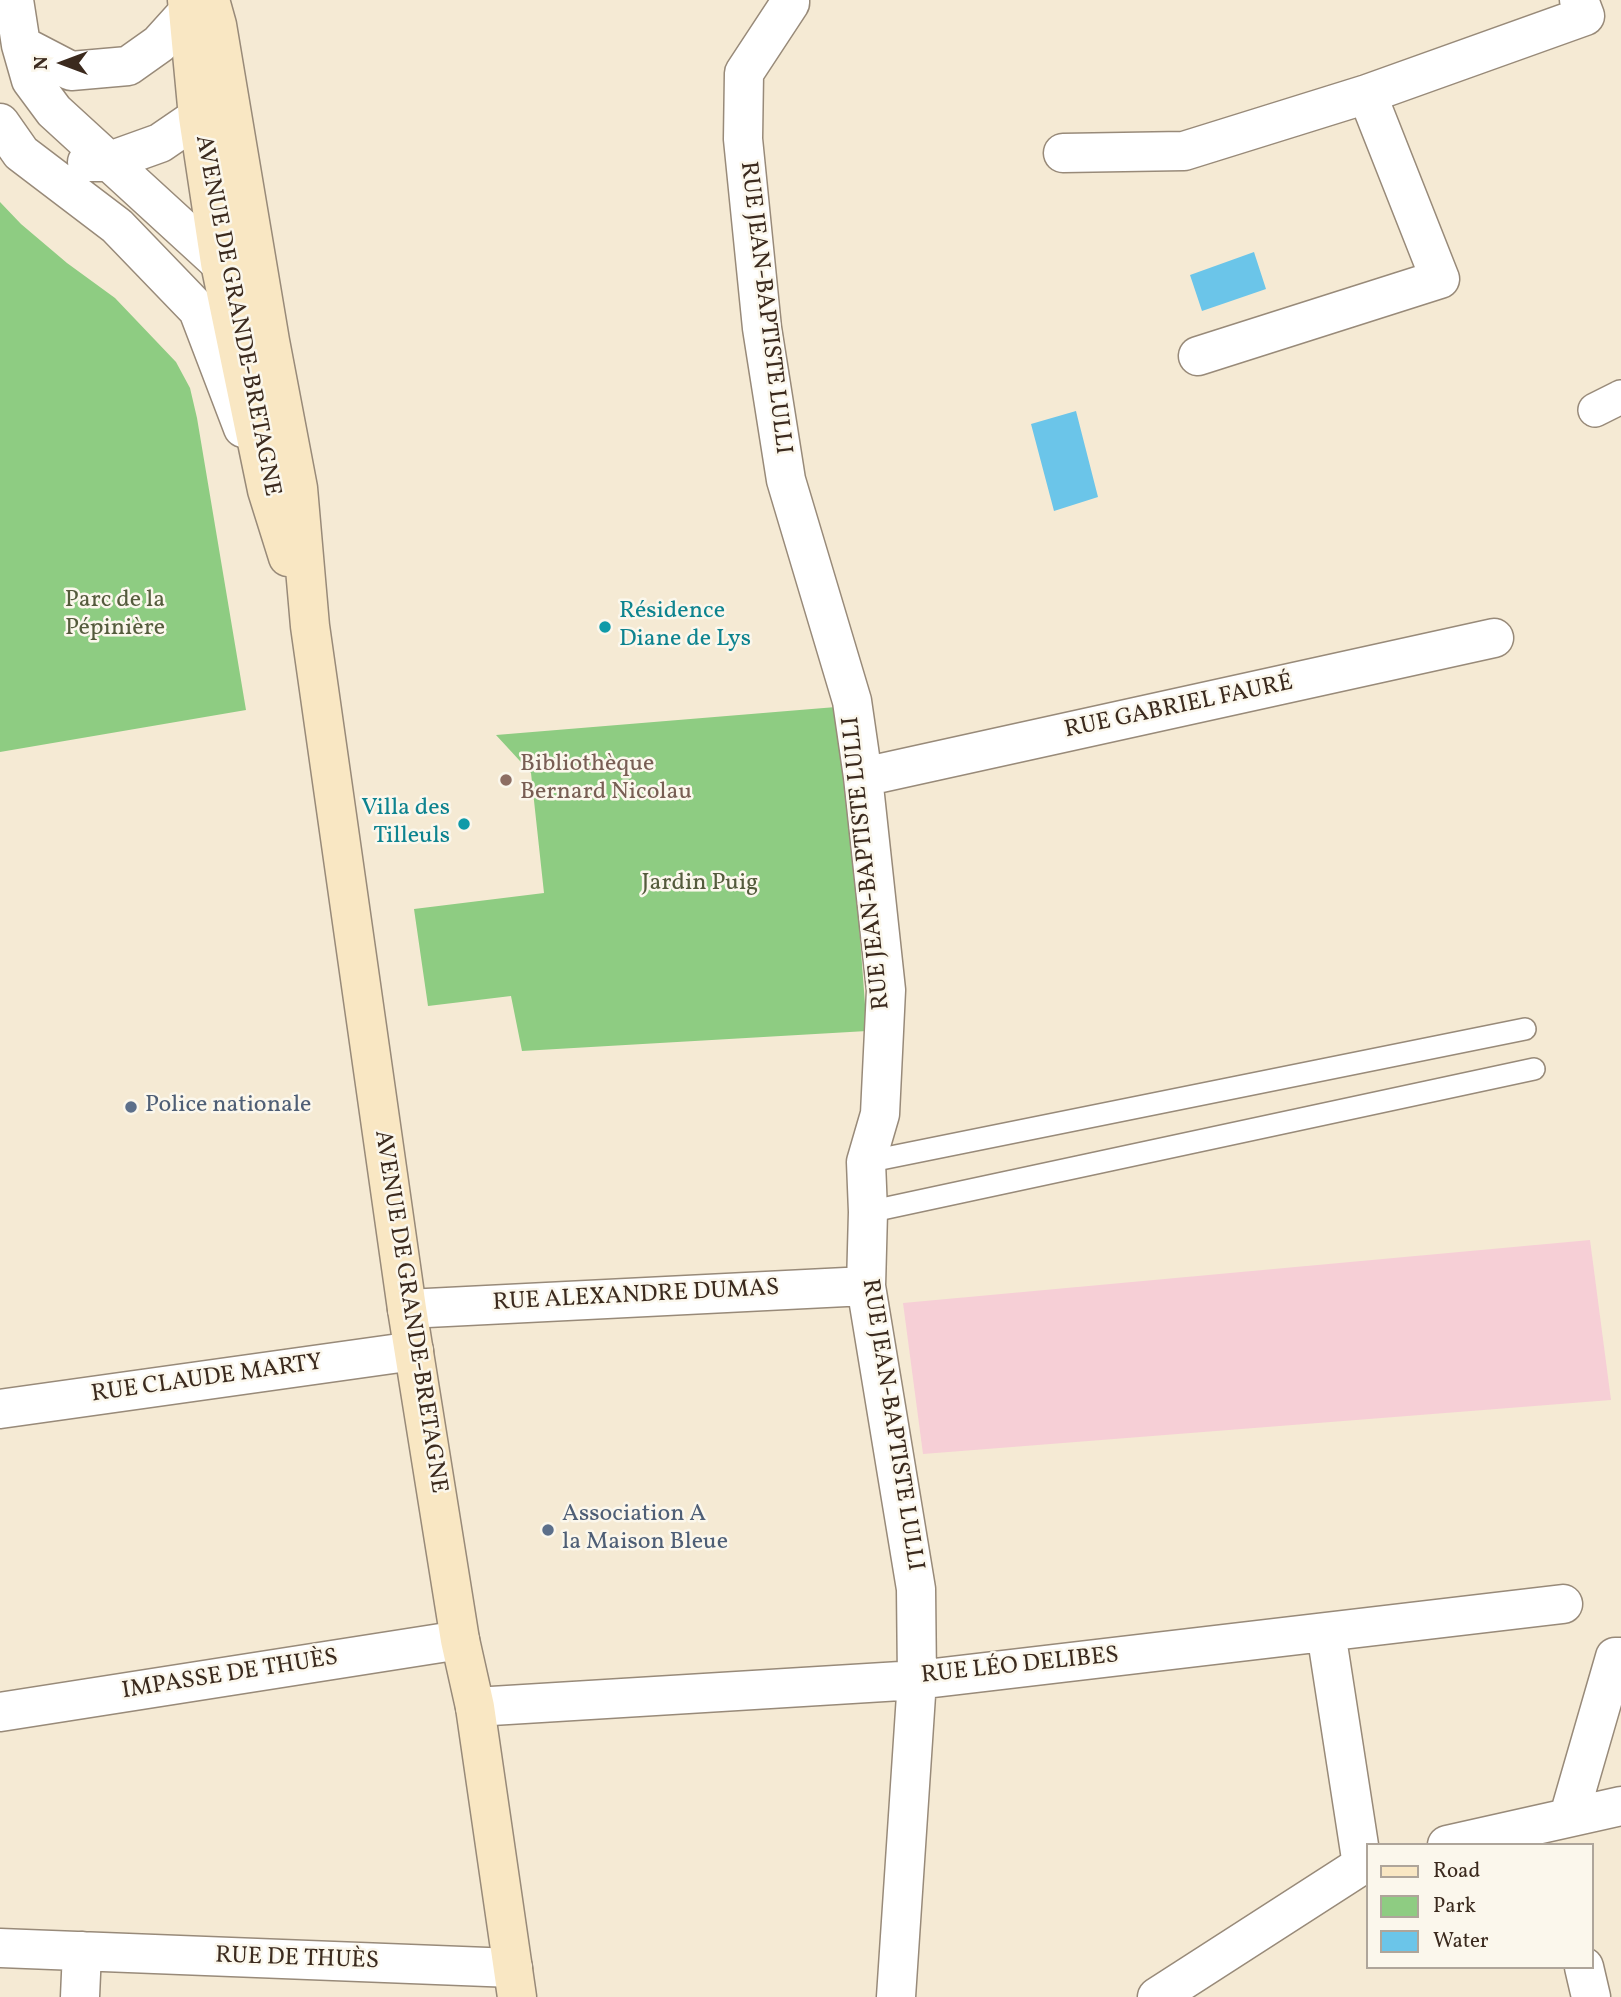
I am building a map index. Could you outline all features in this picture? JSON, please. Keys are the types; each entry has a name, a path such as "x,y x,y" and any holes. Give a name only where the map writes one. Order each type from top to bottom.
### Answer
{"main road":[{"name":"AVENUE DE GRANDE-BRETAGNE","path":"195,4 226,79 298,488 310,626 407,1309 460,1640 475,1707 515,1982"},
{"name":"AVENUE DE GRANDE-BRETAGNE","path":"195,4 198,117 220,263 267,489 310,626"}],"street":[{"path":"14,0 21,45 31,80 54,111 220,263 270,341"},
{"path":"1063,153 1184,151 1367,93 1585,16 1579,0"},
{"name":"RUE JEAN-BAPTISTE LULLI","path":"796,1 744,73 744,152 762,328 786,480 852,701 886,990 880,1114 866,1162 866,1286 916,1589 916,1679 897,1997"},
{"path":"21,45 71,71 128,66 159,44 195,4"},
{"path":"0,95 12,100 72,162 107,162 160,143 198,117 226,79"},
{"path":"1198,356 1440,279 1367,93"},
{"path":"0,123 21,153 117,226 198,310 267,489"},
{"name":"RUE GABRIEL FAURÉ","path":"863,777 1494,638"},
{"name":"RUE ALEXANDRE DUMAS","path":"407,1309 866,1286"},
{"name":"RUE CLAUDE MARTY","path":"0,1409 414,1350"},
{"name":"RUE LÉO DELIBES","path":"475,1707 916,1679 1563,1604"},
{"path":"1157,1997 1364,1865 1326,1632"},
{"name":"IMPASSE DE THUÈS","path":"0,1712 460,1640"},
{"path":"1557,1827 1615,1657 1621,1657"},
{"path":"1459,1843 1557,1827 1621,1806"},
{"name":"RUE DE THUÈS","path":"0,1948 82,1951 515,1982"},
{"path":"80,1997 82,1951"},
{"path":"1584,1969 1591,1997"}],"lane":[{"path":"866,1162 1525,1029"},
{"path":"868,1212 1534,1069"}],"shaded area":[{"path":"1590,1240 1611,1400 923,1454 903,1303"}],"green space":[{"name":"Parc de la Pépinière","path":"0,202 21,224 67,263 115,298 176,362 190,388 246,710 0,752"},
{"name":"Jardin Puig","path":"836,707 856,884 867,1031 522,1051 511,996 428,1006 414,909 544,893 531,773 496,735"}],"water":[{"path":"1254,252 1266,289 1202,311 1190,275"},
{"path":"1076,411 1098,497 1054,511 1031,424"}],"place":[{"name":"Résidence Diane de Lys","path":"605,627"},
{"name":"Bibliothèque Bernard Nicolau","path":"506,780"},
{"name":"Villa des Tilleuls","path":"464,824"},
{"name":"Police nationale","path":"131,1107"},
{"name":"Association A la Maison Bleue","path":"548,1530"}]}
